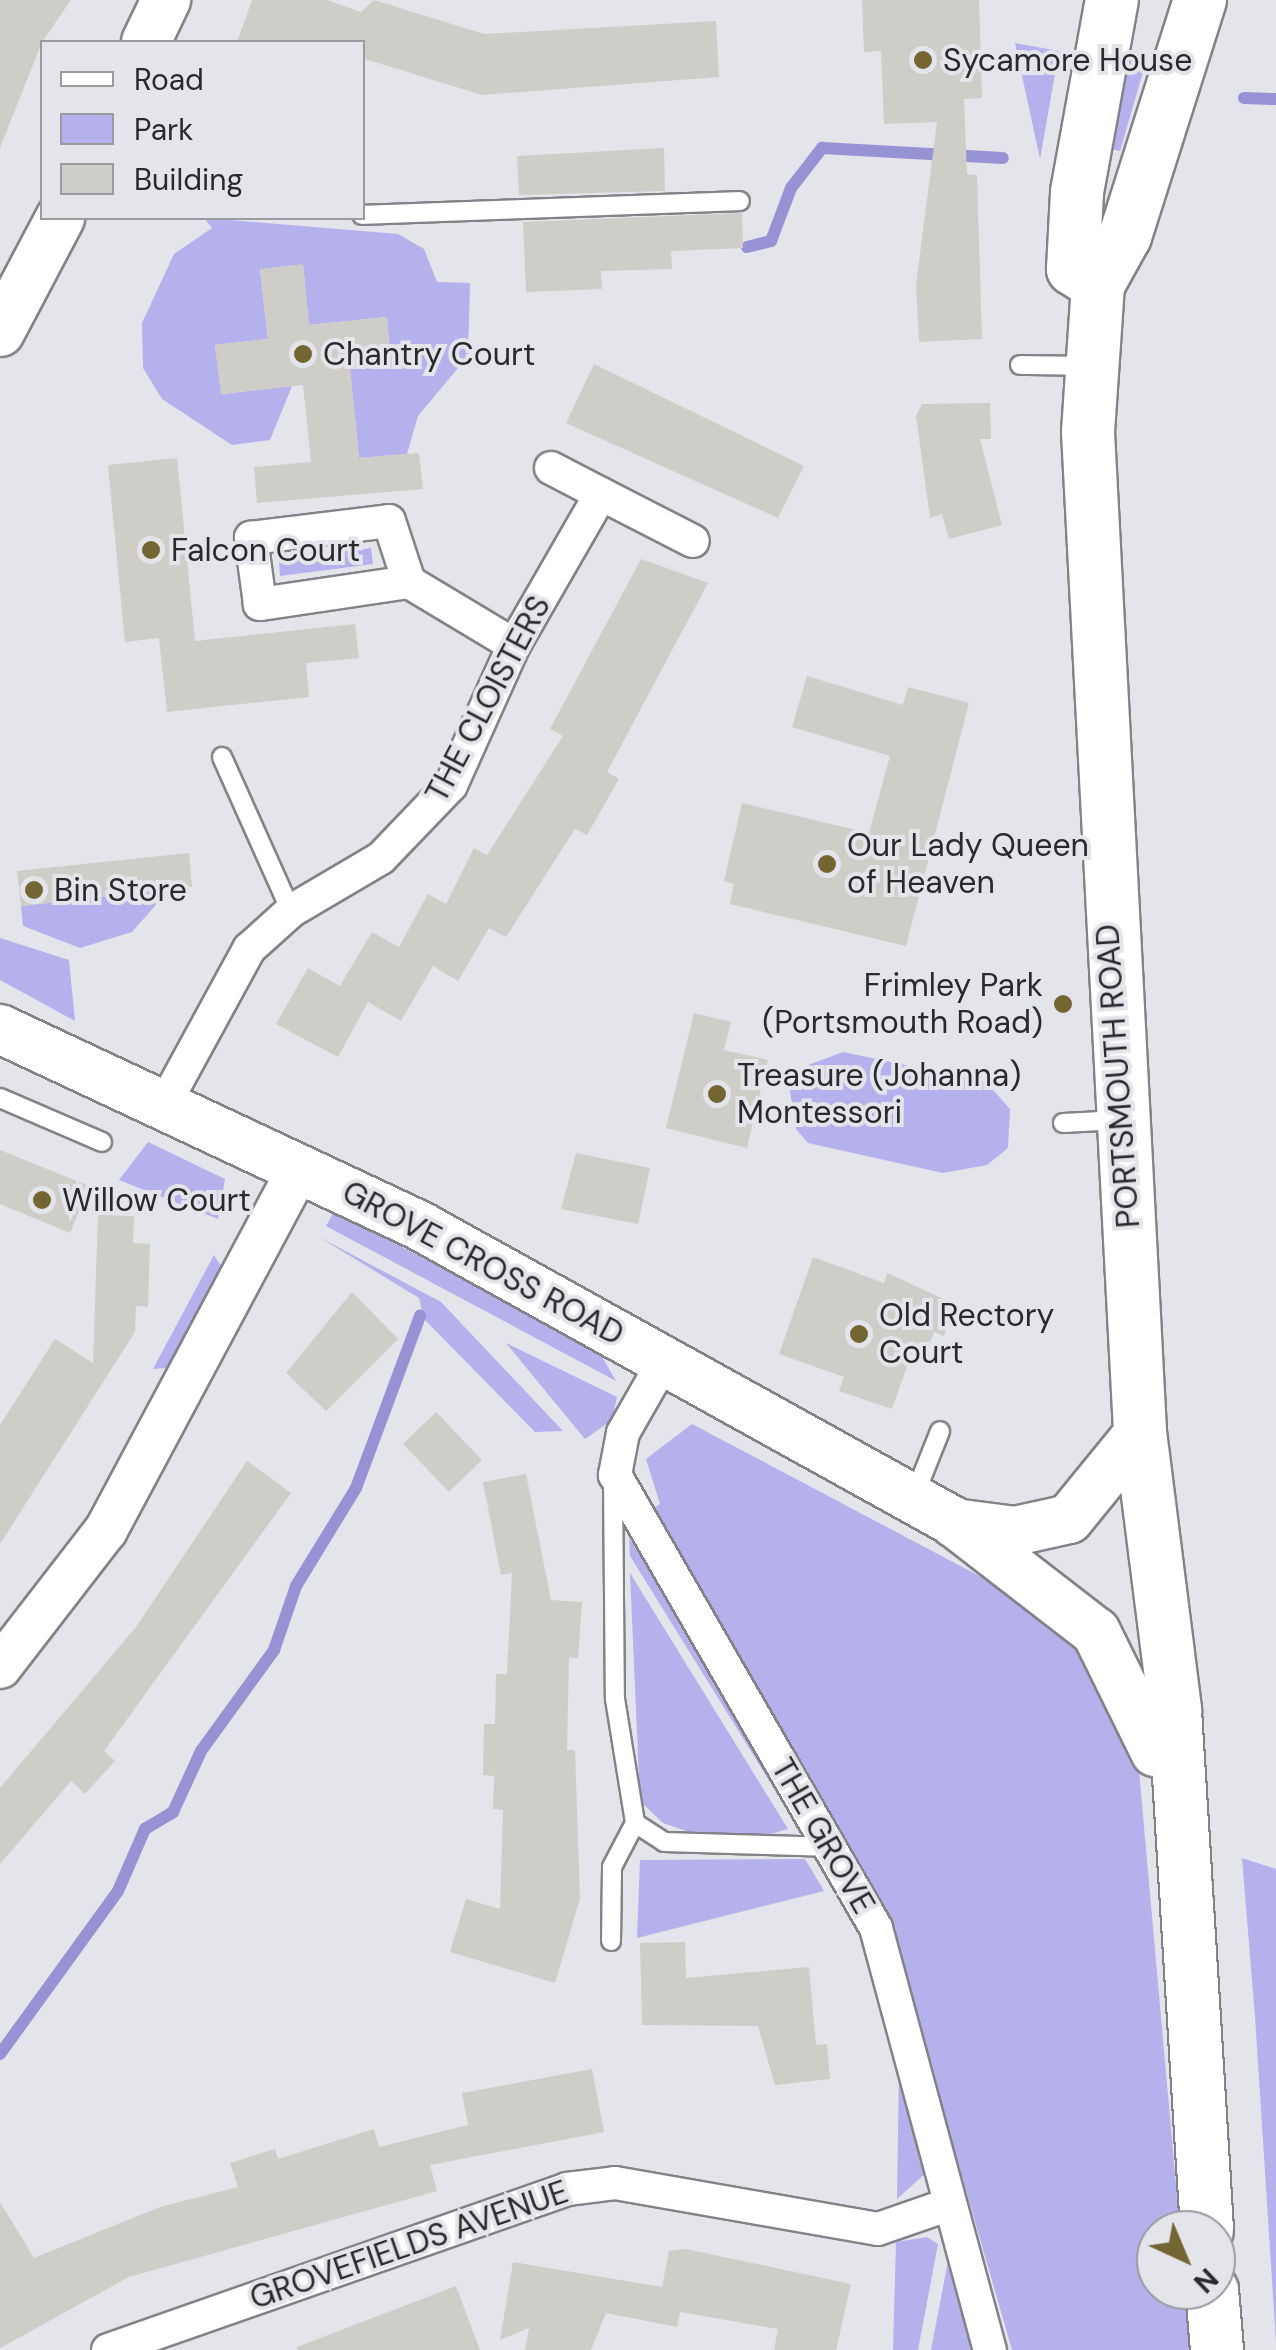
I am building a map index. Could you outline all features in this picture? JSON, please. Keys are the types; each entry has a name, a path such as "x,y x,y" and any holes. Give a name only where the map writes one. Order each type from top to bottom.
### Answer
{"main road":[{"path":"147,40 166,0"},
{"path":"1098,285 1073,269 1077,192 1112,0"},
{"name":"PORTSMOUTH ROAD","path":"1200,0 1125,236 1098,285 1089,366 1121,1120 1140,1432 1186,1850 1182,1911 1205,2210"},
{"path":"0,332 59,220"},
{"name":"GROVE CROSS ROAD","path":"2,1035 164,1104 300,1168 664,1360 954,1523 1096,1632 1155,1752"},
{"name":"GROVE CROSS ROAD","path":"954,1523 1014,1531 1069,1518 1140,1432"},
{"name":"PORTSMOUTH ROAD","path":"1160,1627 1150,1644 1155,1752 1163,1850 1182,1911"},
{"path":"1214,2310 1217,2350"}],"street":[{"path":"551,468 693,540"},
{"name":"THE CLOISTERS","path":"164,1104 248,949 290,912 345,885 419,825 451,785 514,645 601,494"},
{"path":"409,582 390,520 251,538 260,604 409,582 514,645"},
{"path":"0,1667 106,1530 300,1168"},
{"path":"614,1476 623,1433 664,1360"},
{"name":"THE GROVE","path":"614,1476 834,1846 876,1928 990,2350"},
{"name":"GROVEFIELDS AVENUE","path":"108,2350 566,2189 615,2182 878,2229 950,2204"}],"lane":[{"path":"365,215 740,201"},
{"path":"1020,365 1089,366"},
{"path":"222,757 290,912"},
{"path":"0,1098 102,1142"},
{"path":"1064,1123 1121,1120"},
{"path":"912,1499 940,1431"},
{"path":"611,1941 612,1867 634,1823 614,1699 614,1476"},
{"path":"634,1823 664,1842 834,1846"}],"green space":[{"path":"1015,43 1059,51 1040,159"},
{"path":"1127,58 1146,62 1120,151 1111,149"},
{"path":"206,220 398,234 424,249 437,282 470,283 468,356 418,416 407,454 359,458 350,369 391,364 387,317 309,325 303,265 260,270 268,339 215,345 222,394 292,386 270,440 232,445 162,399 143,368 142,323 174,254 212,228"},
{"path":"371,548 373,564 280,576 279,560"},
{"path":"170,889 132,932 80,948 23,926 21,906"},
{"path":"0,938 69,960 75,1021 0,980"},
{"path":"843,1052 986,1082 1010,1109 1008,1148 987,1165 943,1173 808,1143 796,1129 790,1091 803,1067"},
{"path":"148,1142 225,1179 218,1219 119,1180"},
{"path":"334,1212 597,1348 616,1381 326,1226"},
{"path":"319,1237 441,1302 563,1431 535,1432 424,1319 419,1298"},
{"path":"214,1255 221,1266 168,1368 153,1369"},
{"path":"506,1343 617,1397 612,1420 585,1439"},
{"path":"692,1424 1002,1588 1063,1638 1068,1625 1136,1737 1178,2210 1136,2210 1136,2310 1187,2310 1189,2350 1012,2350 886,1913 651,1510 660,1504 646,1459"},
{"path":"629,1538 804,1819 796,1824 630,1556"},
{"path":"630,1573 788,1829 750,1840 701,1836 663,1823 640,1801"},
{"path":"1242,1858 1276,1869 1276,2342 1255,2017"},
{"path":"805,1859 824,1891 637,1938 640,1860"},
{"path":"899,2072 927,2172 897,2199"},
{"path":"927,2237 938,2244 918,2350 893,2350 896,2242"},
{"path":"949,2256 968,2329 973,2350 931,2350"}],"building":[{"path":"0,0 71,0 40,40 0,148"},
{"path":"252,0 327,0 361,12 374,0 484,34 716,21 719,77 482,95 365,59 365,40 238,40"},
{"path":"862,0 979,0 982,98 964,99 967,174 977,175 982,339 919,342 916,285 937,122 884,124 881,51 864,52"},
{"path":"664,148 665,191 519,195 517,156"},
{"path":"742,213 743,248 671,251 672,269 601,271 602,289 526,292 523,222"},
{"name":"Chantry Court","path":"303,264 309,325 387,317 391,364 350,369 359,458 419,453 423,489 257,503 254,467 311,462 303,385 221,394 215,345 268,339 260,269"},
{"path":"594,364 804,466 778,518 566,423"},
{"path":"990,403 991,439 980,439 1002,525 949,539 942,514 930,518 916,416 922,404"},
{"path":"177,458 195,641 355,624 359,658 306,663 309,697 167,712 159,638 125,642 108,465"},
{"path":"641,559 708,583 607,772 619,779 587,835 575,829 506,937 489,928 458,981 433,966 401,1021 368,1002 338,1057 276,1024 308,968 340,986 372,932 399,947 428,894 446,904 474,848 487,855 563,736 550,729"},
{"path":"807,676 903,705 908,687 969,703 906,946 730,904 734,884 724,881 742,803 869,833 890,756 792,727"},
{"path":"189,853 192,887 21,906 17,871"},
{"name":"Treasure (Johanna) Montessori","path":"694,1013 731,1022 724,1050 768,1060 747,1148 666,1128"},
{"name":"Willow Court","path":"0,1150 89,1186 70,1233 0,1204"},
{"path":"576,1153 650,1168 638,1224 561,1209"},
{"path":"98,1215 134,1216 133,1243 150,1244 148,1307 136,1306 135,1332 0,1544 0,1425 55,1339 93,1363"},
{"name":"Old Rectory Court","path":"813,1257 884,1283 887,1273 955,1304 944,1336 934,1332 925,1356 912,1352 892,1409 839,1391 844,1377 779,1354"},
{"path":"352,1292 398,1339 326,1411 286,1373"},
{"path":"436,1412 482,1460 449,1492 403,1444"},
{"path":"247,1461 291,1493 104,1751 115,1761 85,1794 71,1781 0,1864 0,1788 136,1627"},
{"path":"526,1474 551,1600 582,1602 578,1658 569,1658 567,1750 575,1750 580,1899 555,1983 450,1952 466,1899 500,1909 503,1810 493,1809 494,1776 483,1775 484,1724 495,1724 496,1674 507,1674 512,1573 501,1575 483,1482"},
{"path":"685,1942 686,1978 809,1967 816,2045 827,2044 830,2079 775,2085 758,2026 642,2025 640,1943"},
{"path":"592,2069 604,2132 430,2165 437,2191 129,2277 0,2348 0,2202 34,2258 160,2207 238,2187 230,2163 275,2149 278,2159 374,2129 379,2147 468,2125 462,2093"},
{"path":"686,2249 851,2284 836,2350 774,2350 778,2329 680,2312 677,2327 606,2313 591,2350 525,2350 529,2328 500,2340 513,2262 662,2287 669,2251"},
{"path":"456,2286 480,2350 297,2350 297,2347"}],"waterway":[{"path":"1244,98 1276,99"},
{"path":"747,247 771,241 791,188 822,148 1003,158"},
{"path":"0,2054 118,1891 145,1829 173,1812 201,1751 274,1650 296,1586 356,1488 420,1316"}],"place":[{"name":"Sycamore House","path":"923,60"},
{"name":"Chantry Court","path":"303,354"},
{"name":"Falcon Court","path":"151,550"},
{"name":"Our Lady Queen of Heaven","path":"827,864"},
{"name":"Bin Store","path":"34,890"},
{"name":"Frimley Park (Portsmouth Road)","path":"1063,1004"},
{"name":"Treasure (Johanna) Montessori","path":"717,1094"},
{"name":"Willow Court","path":"42,1200"},
{"name":"Old Rectory Court","path":"859,1334"}]}
